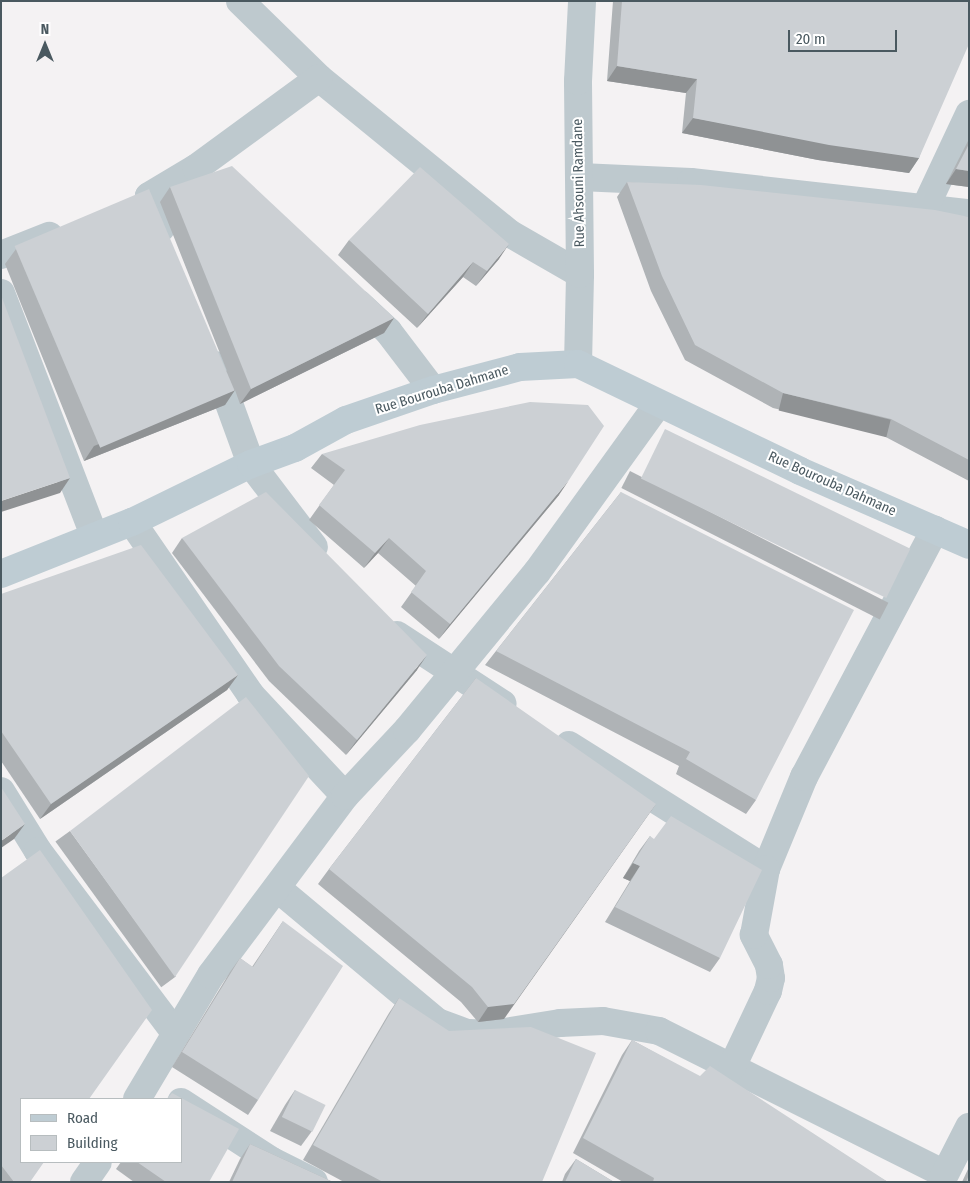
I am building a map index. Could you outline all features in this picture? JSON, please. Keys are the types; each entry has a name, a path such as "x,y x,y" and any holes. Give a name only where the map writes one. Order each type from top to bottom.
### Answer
{"street":[{"path":"240,1 319,78 508,233 580,274"},
{"name":"Rue Ahsouni Ramdane","path":"578,364 580,177 578,82 582,1"},
{"path":"121,207 149,196 208,159 319,78"},
{"path":"925,208 969,114"},
{"path":"208,159 230,180"},
{"path":"580,177 691,182 969,213"},
{"path":"149,196 171,254"},
{"path":"1,256 75,226"},
{"path":"338,283 388,331 433,390"},
{"path":"1,293 94,535"},
{"path":"206,343 251,464 330,565"},
{"name":"Rue Bourouba Dahmane","path":"1,574 94,535 132,522 251,464 296,448 346,420 433,390 520,367 578,364 658,404 969,545"},
{"path":"173,1098 142,1090 212,976 345,796 407,730 537,572 658,404"},
{"path":"132,522 250,694 345,796"},
{"path":"732,1067 768,991 771,978 769,965 754,935 766,868 804,777 935,530"},
{"path":"377,614 404,642 521,716"},
{"path":"547,731 766,868"},
{"path":"1,791 38,850 176,1034"},
{"path":"276,888 437,1022 468,1033 492,1034 560,1023 603,1021 659,1031 942,1177 969,1127"},
{"path":"182,1103 272,1160 314,1182"},
{"path":"84,1182 97,1163"}],"building":[{"path":"622,1 969,1 969,44 919,158 829,145 693,118 697,79 617,66"},
{"path":"969,144 969,171 956,169"},
{"path":"232,166 394,318 251,389 170,187"},
{"path":"420,167 509,244 487,271 473,262 428,314 349,240"},
{"path":"627,182 701,185 935,210 969,217 969,460 891,419 783,393 695,345 662,276"},
{"path":"149,189 235,391 100,448 15,246"},
{"path":"1,295 70,478 1,501"},
{"path":"530,402 588,405 604,426 569,480 450,624 411,592 426,571 389,538 375,553 319,505 345,470 322,454 420,425"},
{"path":"665,429 910,549 886,598 641,478"},
{"path":"266,492 427,655 357,740 279,666 182,538"},
{"path":"621,492 854,610 756,800 686,759 690,752 496,651"},
{"path":"141,545 238,675 51,804 1,731 1,594"},
{"path":"476,678 656,804 514,1004 488,1007 472,987 329,869"},
{"path":"246,697 309,776 175,977 70,831"},
{"path":"1,787 25,824 1,841"},
{"path":"671,816 762,870 720,958 615,907 640,866 633,863 650,836 654,839"},
{"path":"40,850 152,1010 90,1098 20,1098 20,1163 43,1163 30,1182 14,1182 1,1165 1,878"},
{"path":"283,921 343,966 258,1100 182,1052 240,958 253,967"},
{"path":"399,998 449,1031 531,1027 596,1053 542,1182 383,1182 313,1145"},
{"path":"632,1040 700,1076 710,1066 888,1182 653,1182 654,1178 583,1138"},
{"path":"295,1090 326,1105 312,1132 282,1117"},
{"path":"172,1093 181,1098 168,1098"},
{"path":"182,1098 239,1129 209,1182 166,1182 138,1163 182,1163"},
{"path":"250,1144 333,1182 232,1182"},
{"path":"576,1159 614,1182 565,1182"}]}
